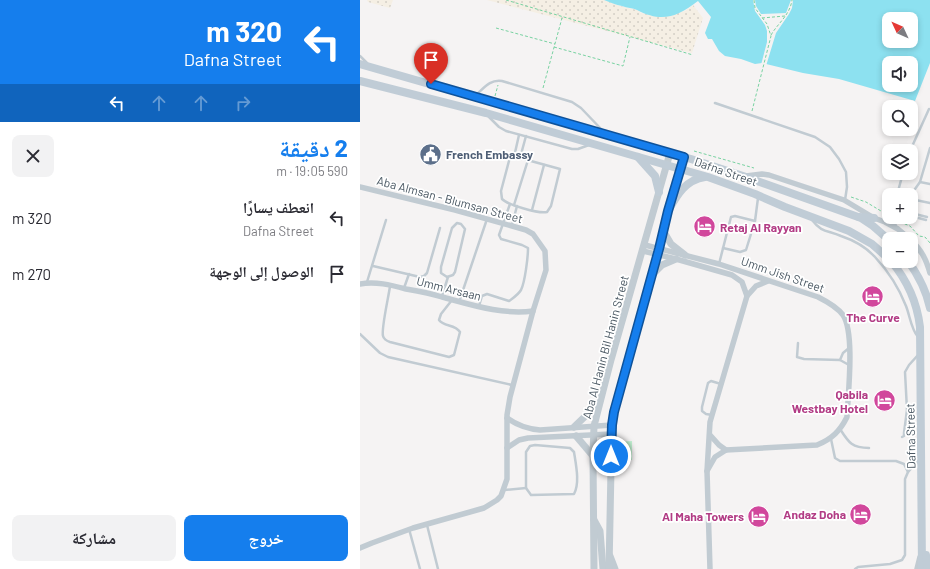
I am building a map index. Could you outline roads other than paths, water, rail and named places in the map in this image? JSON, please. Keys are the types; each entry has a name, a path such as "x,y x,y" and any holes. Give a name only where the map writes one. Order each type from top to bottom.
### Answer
{"main road":[{"name":"Dafna Street","path":"360,64 606,134 743,176 856,217 873,226 882,234"},
{"name":"Dafna Street","path":"360,81 486,113 708,177 861,237 882,253"},
{"path":"637,156 655,176 659,192"},
{"path":"668,211 678,195 689,183 694,180 708,177"},
{"path":"856,217 874,218"},
{"name":"Dafna Street","path":"897,268 903,276 914,300 919,318 922,456 922,569"},
{"path":"913,268 924,286 930,308"},
{"path":"923,551 927,558 928,569"}],"street":[{"name":"Aba Al Hanin Bil Hanin Street","path":"594,569 594,426 670,153"},
{"path":"609,569 611,434 614,412 684,157"},
{"name":"Dafna Street","path":"743,176 762,174 770,175 844,200 874,218 882,219"},
{"name":"Aba Almsan - Blumsan Street","path":"360,187 526,230 533,234 545,251 546,270 513,385 507,418 507,479 504,490"},
{"name":"Dafna Street","path":"893,224 901,232"},
{"path":"664,232 671,244 685,255"},
{"name":"Umm Jish Street","path":"644,248 658,252 685,255 719,264 818,297 836,309 842,315 847,325 849,348 847,417 840,429 831,438 817,445 726,450"},
{"name":"Dafna Street","path":"918,248 928,260 930,273"},
{"path":"658,252 676,259 736,276 744,286 747,296"},
{"path":"651,276 662,264 676,259"},
{"path":"710,569 707,471 710,422 747,296 756,286 768,281"},
{"name":"Umm Arsaan","path":"360,284 367,282 390,285 479,307 510,313 533,311"},
{"path":"574,427 600,403"},
{"path":"507,418 520,427 529,429 612,425"},
{"path":"507,448 519,440 528,438 611,434"},
{"path":"707,471 715,457 726,450 710,435"},
{"path":"576,436 593,456"},
{"path":"360,548 409,529 484,508 497,500 504,490"},
{"path":"594,520 600,530 603,569"},
{"path":"917,569 923,551"},
{"path":"609,555 615,569"},
{"path":"591,569 594,560"}],"lane":[{"path":"360,56 372,68"},
{"path":"475,96 490,83 499,81 541,93 575,103 606,134"},
{"path":"716,103 815,137 830,148 839,159 846,172 847,187 844,200"},
{"path":"913,144 929,109"},
{"path":"486,113 499,127 519,135 572,149 586,147 593,143"},
{"path":"514,157 519,135"},
{"path":"520,158 526,136"},
{"path":"916,188 920,182 930,148"},
{"path":"510,158 520,158 560,169 551,206 547,212 544,213 510,204 504,201 501,196 510,158"},
{"path":"512,226 528,160"},
{"path":"532,210 544,164"},
{"path":"920,182 930,184"},
{"path":"723,248 740,252 746,250 755,220 759,196"},
{"path":"918,200 930,203"},
{"path":"479,307 482,296 487,294 509,301 516,297 521,290 528,256 528,248 502,239 499,235 510,204"},
{"path":"719,264 730,218 732,216 755,220"},
{"path":"810,216 819,229 840,235 855,242 864,247 874,256 886,270 899,291 913,329 920,340"},
{"path":"918,216 927,219"},
{"path":"459,302 487,219"},
{"path":"367,282 386,220"},
{"path":"442,297 448,277 453,275 455,272 465,229 461,224 457,223 452,228 441,267 441,273 448,277"},
{"path":"896,224 898,229"},
{"path":"373,266 420,277 424,276 427,273 440,228"},
{"path":"404,288 408,274"},
{"path":"390,285 383,338 386,341 449,357 454,355 460,332 457,328 443,324 439,320 441,314 452,300"},
{"path":"360,334 377,350 388,357 513,385"},
{"path":"798,343 797,357 804,359 840,360 849,365"},
{"path":"840,360 849,348"},
{"path":"902,437 904,436 908,410 905,377 906,368 916,356 920,354"},
{"path":"712,415 706,414 702,411 708,383 711,381 721,384"},
{"path":"840,429 855,447 869,448"},
{"path":"831,438 835,458 840,461 896,461 904,464 908,472"},
{"path":"530,446 570,448 573,450 577,476 574,494 531,495 526,488 526,452 530,446"},
{"path":"855,569 858,567 890,564 902,560 905,554 905,479 908,472 922,456"},
{"path":"504,490 526,488"},
{"path":"426,524 438,569"},
{"path":"409,529 420,569"}],"water":[{"path":"604,0 930,0 930,63 915,100 912,100 884,92 918,92 918,56 882,56 882,91 839,79 803,73 762,63 755,64 741,59 725,56 719,51 712,39 708,39 705,33 711,17 698,1 683,11 662,17 646,14 635,9"}],"place":[{"name":"French Embassy","path":"430,154"},
{"name":"Retaj Al Rayyan","path":"705,227"},
{"name":"The Curve","path":"873,296"},
{"name":"Qabila Westbay Hotel","path":"884,401"},
{"name":"Andaz Doha","path":"861,514"},
{"name":"Al Maha Towers","path":"759,516"}]}
